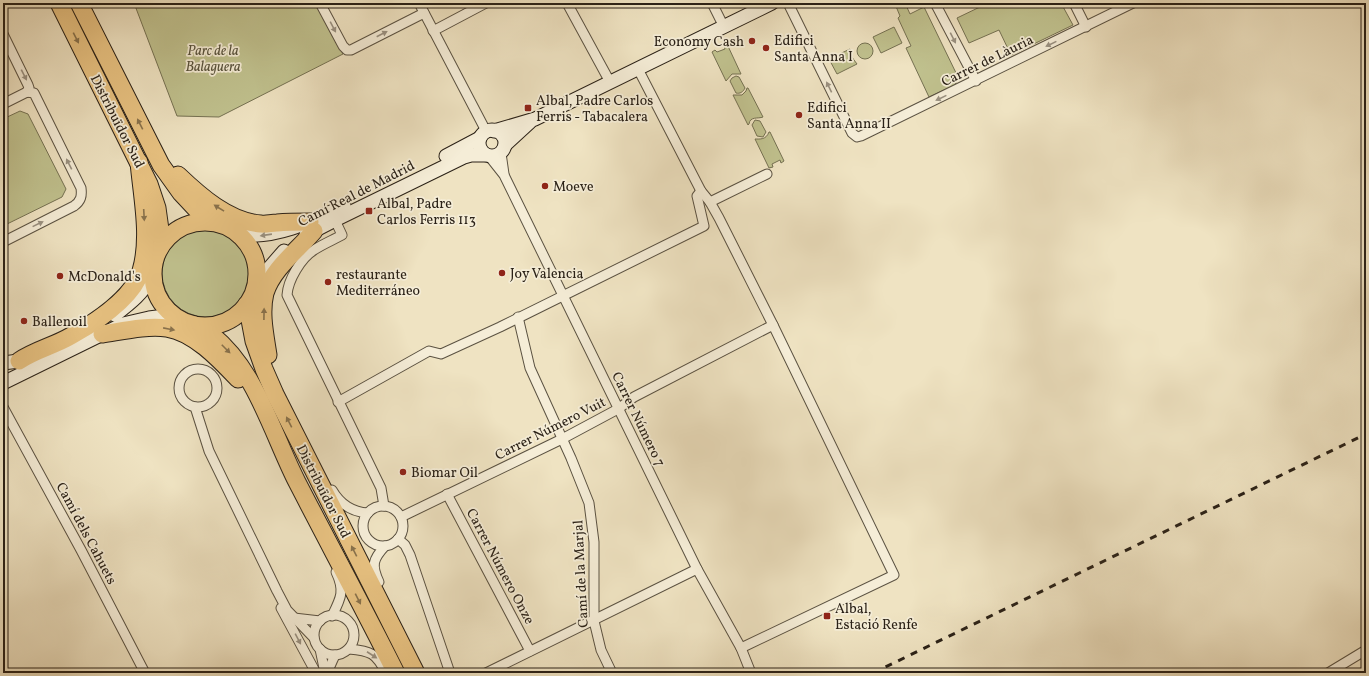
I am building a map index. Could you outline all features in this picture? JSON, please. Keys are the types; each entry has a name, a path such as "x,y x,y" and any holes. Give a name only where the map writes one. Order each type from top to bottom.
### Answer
{"highway":[{"name":"Distribuïdor Sud","path":"59,3 149,184 157,208 162,244"},
{"name":"Distribuïdor Sud","path":"79,3 152,148 170,180 196,209 213,222"},
{"path":"152,148 192,188 217,207 234,216 250,223 312,226"},
{"path":"11,362 59,343 81,331 112,308 135,283 141,272 145,235 144,202 138,162"},
{"path":"198,222 213,222 228,227 240,235 251,249 257,265 256,283 248,304 237,315 224,322 210,325 195,325 173,315 163,304 156,290 153,275 157,254 162,244 172,233 184,226 198,222"},
{"path":"275,394 263,316 265,294 270,281 312,226"},
{"name":"Distribuïdor Sud","path":"248,304 254,341 275,394 416,673"},
{"name":"Distribuïdor Sud","path":"195,325 213,336 230,352 247,376 294,476 396,673"},
{"path":"102,334 154,328 167,328 179,331 192,338 219,359 260,403"}],"street":[{"path":"320,3 342,46 347,50 351,50 424,13"},
{"path":"419,3 487,133"},
{"path":"434,31 486,3"},
{"path":"567,3 610,82"},
{"path":"712,3 724,27"},
{"path":"495,152 535,119 772,3"},
{"name":"Carrer de Làuria","path":"788,3 852,134 857,137 976,81 1133,3"},
{"path":"935,3 976,81"},
{"path":"1074,3 1086,27"},
{"path":"3,34 28,85 29,88 27,92"},
{"path":"638,69 701,191 710,202 719,218 773,325 894,575 741,648"},
{"path":"3,104 27,92 34,93 81,188 80,199 74,206 3,242"},
{"name":"Camí Real de Madrid","path":"256,283 286,249 312,226 459,150 487,133 535,119"},
{"path":"487,133 498,132 503,137 495,152"},
{"path":"487,133 479,146 480,149 495,152"},
{"name":"Camí Real de Madrid","path":"240,235 261,236 336,220 464,157 495,152"},
{"name":"Carrer Número 7","path":"495,152 504,175 562,296 697,569 741,648 751,673"},
{"path":"710,202 767,174"},
{"path":"338,402 429,351 441,354 448,351 500,327 704,226 697,196 701,191"},
{"path":"336,220 342,235 312,250 298,266 288,286 287,295 381,488 384,506"},
{"path":"11,362 32,360 56,350 100,326 137,298 145,289 153,275"},
{"path":"4,381 123,324 136,320 173,315"},
{"name":"Camí de la Marjal","path":"518,317 530,368 571,458 589,502 594,542 594,621 601,650 612,673"},
{"name":"Carrer Número Vuit","path":"401,517 562,439 618,408 634,396 773,325"},
{"path":"202,369 208,372 215,379 217,385 216,395 210,404 198,408 195,407 190,406 184,401 179,391 179,384 183,376 190,371 202,369"},
{"name":"Camí dels Cahuets","path":"3,407 81,550 145,673"},
{"path":"195,407 209,451 277,591 287,610 314,638 320,649 326,673"},
{"path":"306,455 319,468 342,504 353,510 368,513"},
{"path":"294,476 297,491 342,588 340,603 332,616"},
{"name":"Carrer Número Onze","path":"447,494 530,651"},
{"path":"384,506 394,509 401,517 403,529 398,540 394,543 385,546 378,546 367,538 363,525 364,519 368,513 378,507 384,506"},
{"path":"398,540 405,545 410,555 450,673"},
{"path":"385,546 376,556 374,573 423,673"},
{"path":"486,673 697,569"},
{"path":"277,591 279,606 316,673"},
{"path":"314,638 314,632 320,621 328,616 344,618 352,627 354,638 349,649 345,652 335,655 327,654 320,649"},
{"path":"294,618 320,621"},
{"path":"349,649 374,654 386,673"},
{"path":"1328,673 1366,650"},
{"path":"326,673 335,655"}],"green space":[{"name":"Parc de la Balaguera","path":"134,3 316,3 343,54 219,117 177,116"},
{"path":"905,3 910,14 924,7 958,77 955,85 929,97 906,48 911,46 898,18 900,16 895,4"},
{"path":"981,3 1061,3 1073,25 1011,55 999,30 969,43 957,18 982,6"},
{"path":"894,27 902,43 881,53 873,37"},
{"path":"862,43 868,43 873,48 871,57 868,59 862,59 857,54 857,48"},
{"path":"727,44 741,74 732,74 726,81 712,52 715,50 717,52 725,49 724,46"},
{"path":"850,49 851,56 857,64 837,74 829,59"},
{"path":"736,76 739,77 745,88 739,93 736,93 730,81"},
{"path":"747,88 763,117 751,120 748,125 733,95 742,95"},
{"path":"20,111 28,114 66,189 62,197 3,226 3,119"},
{"path":"755,120 760,121 766,132 763,137 757,136 752,125"},
{"path":"769,132 784,161 781,163 780,160 772,164 773,167 769,168 755,139 765,138"},
{"path":"206,229 223,232 231,236 243,248 247,256 250,273 247,290 243,298 231,310 223,314 206,317 189,314 181,310 169,298 165,290 162,273 165,256 169,248 181,236 189,232"}],"railway":[{"path":"873,673 1366,434"}],"place":[{"name":"Economy Cash","path":"752,41"},
{"name":"Edifici Santa Anna I","path":"766,48"},
{"name":"Albal, Padre Carlos Ferris - Tabacalera","path":"528,108"},
{"name":"Edifici Santa Anna II","path":"799,115"},
{"name":"Moeve","path":"545,186"},
{"name":"Albal, Padre Carlos Ferris 113","path":"369,211"},
{"name":"Joy Valencia","path":"502,273"},
{"name":"McDonald's","path":"60,276"},
{"name":"restaurante Mediterráneo","path":"328,282"},
{"name":"Ballenoil","path":"24,321"},
{"name":"Biomar Oil","path":"403,472"},
{"name":"Albal, Estació Renfe","path":"827,616"}]}
